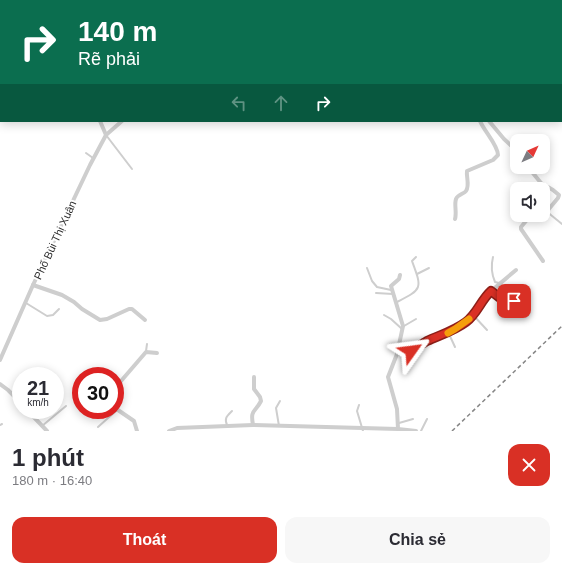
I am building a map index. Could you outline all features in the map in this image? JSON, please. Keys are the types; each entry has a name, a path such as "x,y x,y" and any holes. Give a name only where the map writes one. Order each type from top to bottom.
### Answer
{"street":[{"path":"100,122 106,135 121,122"},
{"path":"455,219 456,199 466,190 468,186 467,171 492,160 498,155 496,147 480,122"},
{"path":"491,122 510,145"},
{"name":"Phố Bùi Thị Xuân","path":"0,360 33,285 106,135"},
{"path":"534,174 540,182"},
{"path":"550,188 558,195 558,198 550,206"},
{"path":"525,222 521,229 543,261"},
{"path":"397,354 408,353 466,322 473,315 481,300 516,270"},
{"path":"398,429 397,409 388,377 397,354 403,328 392,285 399,279 400,275"},
{"path":"33,285 62,295 100,320 107,319 129,309 132,309 144,320"},
{"path":"124,378 146,352 156,353"},
{"path":"253,425 251,416 261,400 260,396 254,389 254,377"},
{"path":"0,384 12,394"},
{"path":"124,414 134,421 137,431"},
{"path":"35,419 47,431"},
{"path":"169,431 253,425 363,430 398,429 416,431"}],"lane":[{"path":"106,135 132,169"},
{"path":"86,153 94,159"},
{"path":"550,215 562,224"},
{"path":"396,303 414,293 418,289 420,283 412,261 416,256"},
{"path":"493,258 494,280 497,283 500,283"},
{"path":"367,268 372,281 377,287 393,292"},
{"path":"417,274 429,268"},
{"path":"491,291 504,301 514,301"},
{"path":"376,293 393,292"},
{"path":"26,303 47,316 53,315 59,309"},
{"path":"384,315 403,328 416,319"},
{"path":"473,315 487,330"},
{"path":"448,332 455,347"},
{"path":"146,352 148,344"},
{"path":"279,426 276,408 280,401"},
{"path":"359,405 357,411 363,430"},
{"path":"42,426 66,406"},
{"path":"227,426 225,420 232,411"},
{"path":"98,427 106,419"},
{"path":"397,423 413,419"},
{"path":"421,431 427,419"}],"railway":[{"path":"452,431 562,326"}],"slow traffic":[{"path":"448,333 469,319"}],"route":[{"path":"411,351 466,322 473,315 481,300 491,291 504,301 514,301"}]}
